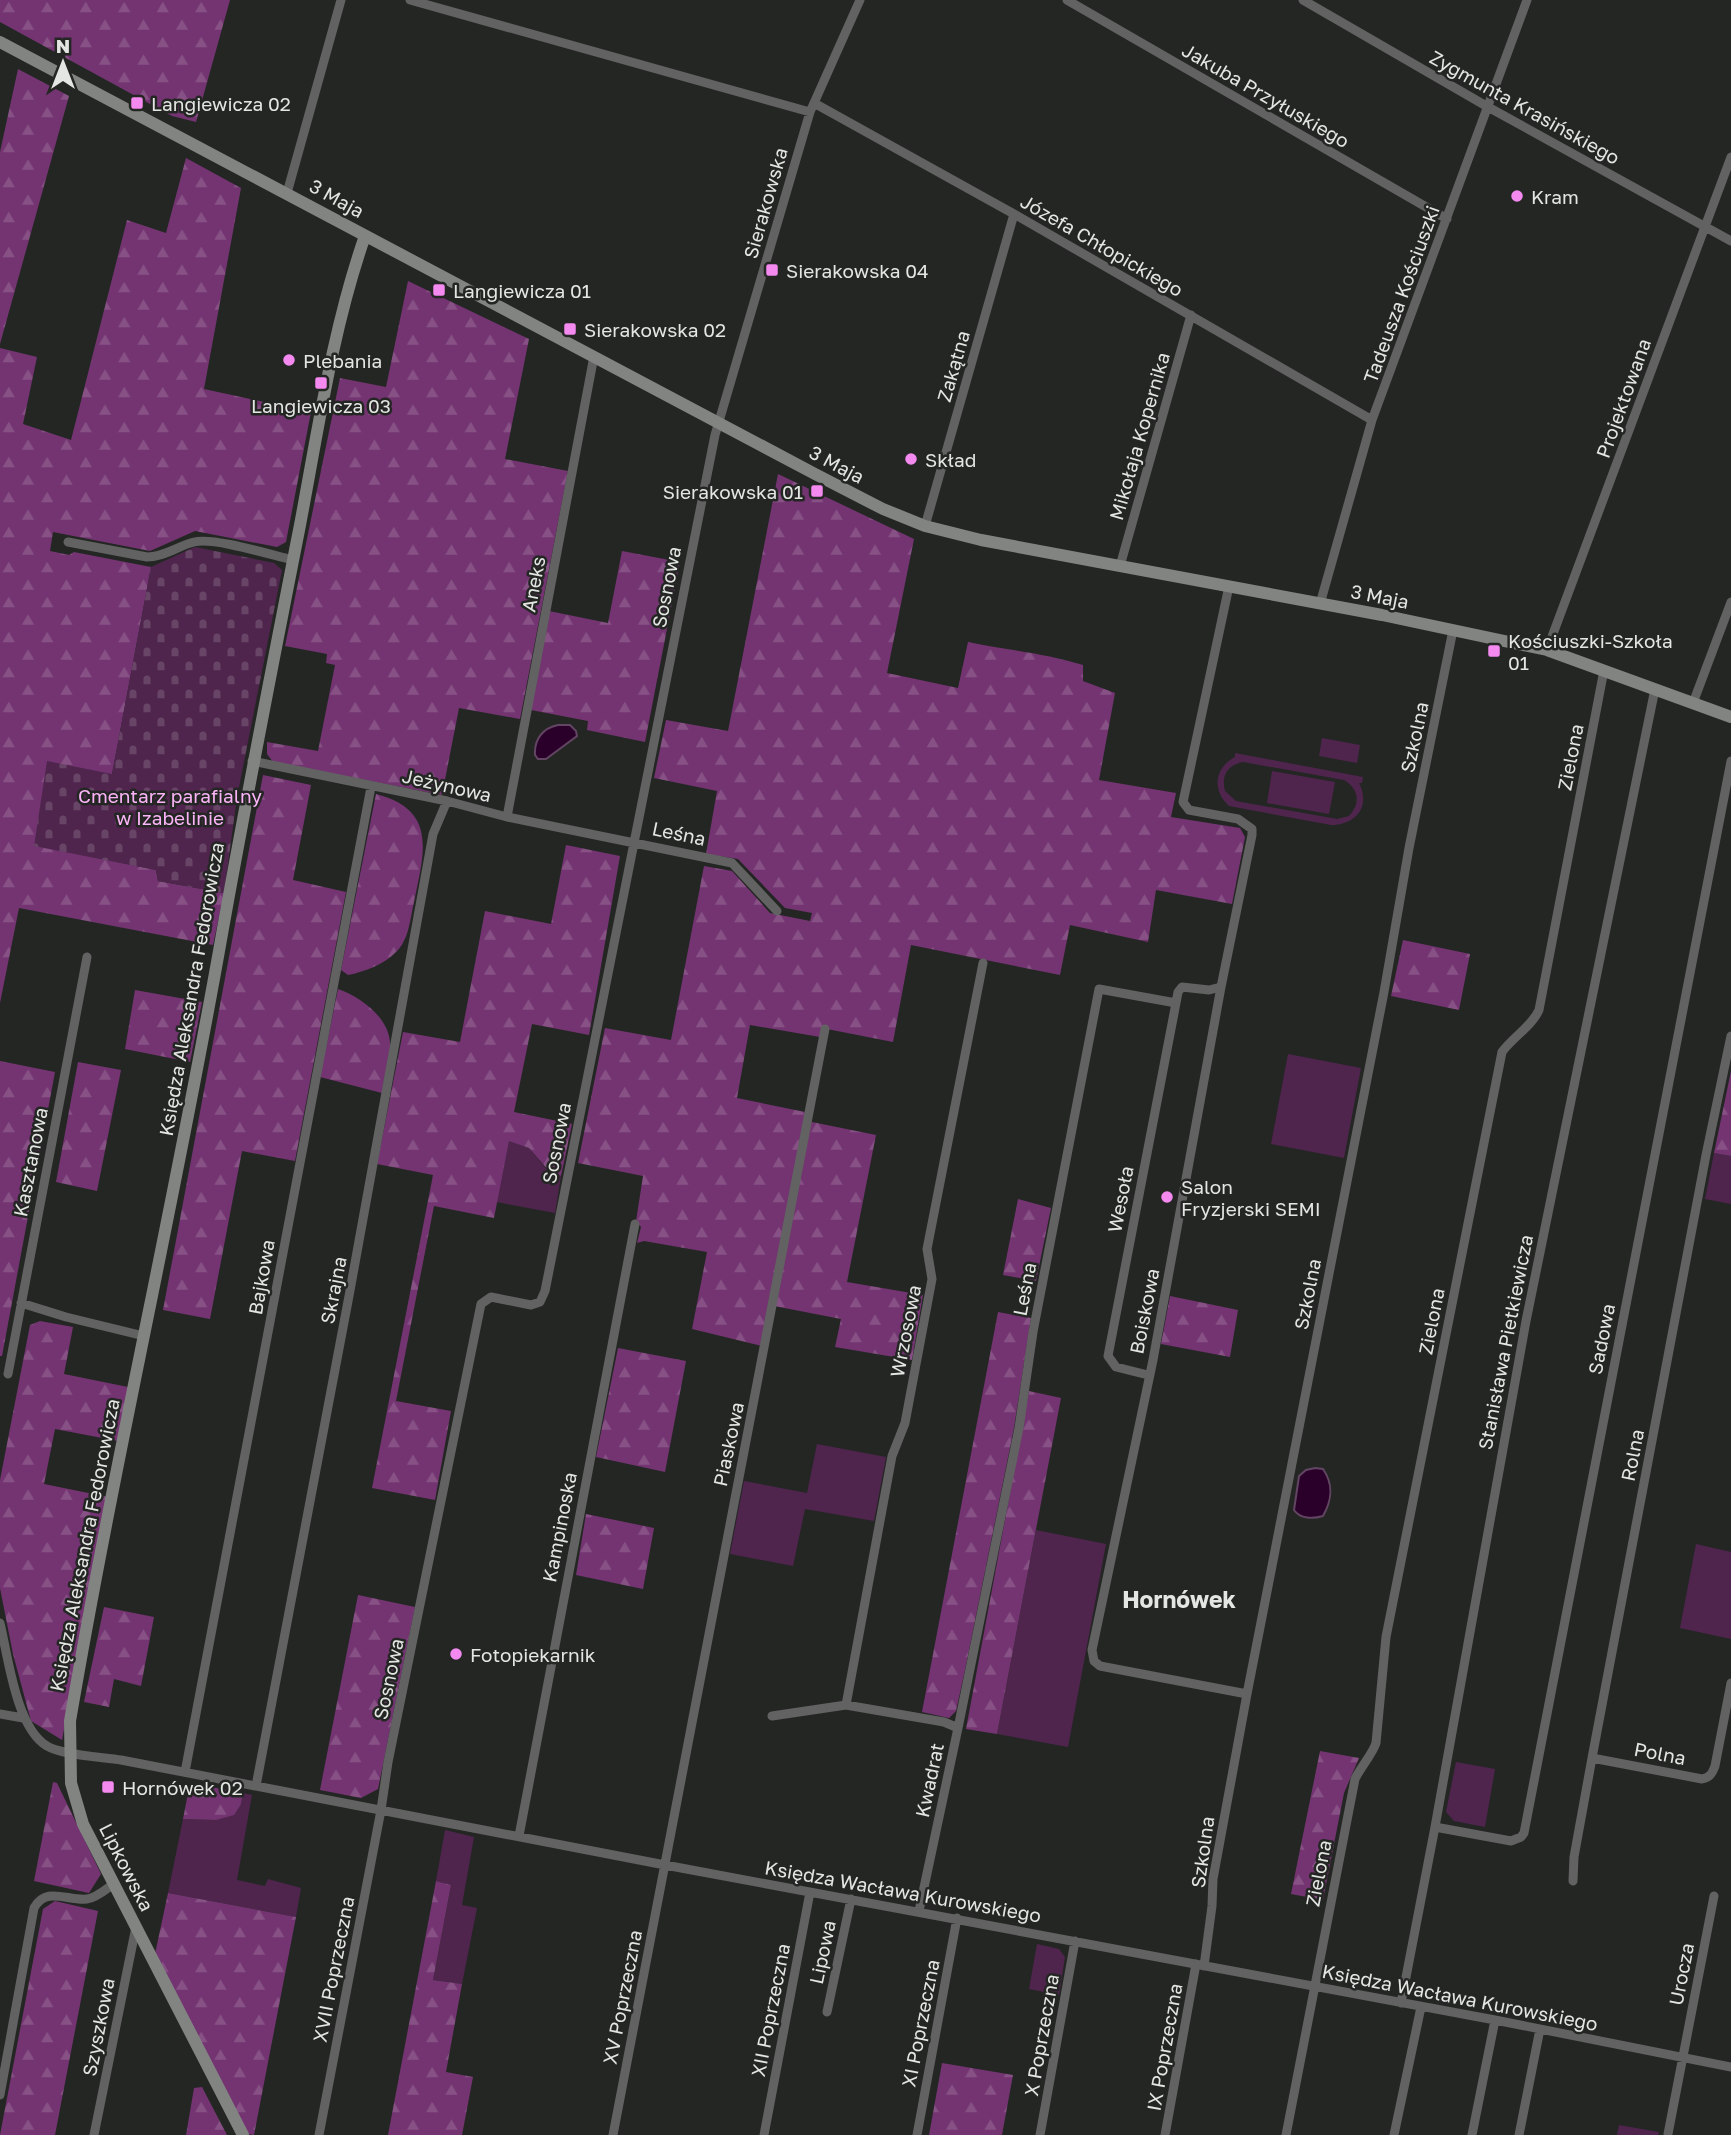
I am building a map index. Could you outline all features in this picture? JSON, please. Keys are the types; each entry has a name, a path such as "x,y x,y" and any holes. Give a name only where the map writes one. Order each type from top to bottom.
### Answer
{"street":[{"path":"287,193 341,0"},
{"name":"Józefa Chłopickiego","path":"410,0 812,107 1014,214 1372,420"},
{"name":"Sierakowska","path":"719,422 812,107 860,0"},
{"name":"Jakuba Przyłuskiego","path":"1067,0 1447,219"},
{"name":"Zygmunta Krasińskiego","path":"1303,0 1488,107 1731,241"},
{"name":"Tadeusza Kościuszki","path":"1320,604 1372,420 1527,0"},
{"name":"3 Maja","path":"0,42 883,509 925,526 981,540 1229,586 1547,650 1731,717"},
{"name":"Projektowana","path":"1547,650 1731,157"},
{"name":"Zakątna","path":"925,526 1014,214"},
{"name":"Księdza Aleksandra Fedorowicza","path":"69,1752 74,1699 199,1063 252,761 352,273 365,236"},
{"name":"Mikołaja Kopernika","path":"1120,566 1191,315"},
{"name":"Aneks","path":"507,817 593,356"},
{"name":"Sosnowa","path":"381,1810 388,1762 481,1304 491,1297 531,1305 540,1302 545,1291 695,531 719,422"},
{"path":"68,542 154,557 194,542 209,541 293,560"},
{"name":"Boiskowa","path":"1229,586 1182,802 1189,810 1238,819 1252,829 1252,835 1221,987 1153,1360 1092,1650 1094,1661 1100,1666 1247,1694"},
{"path":"1693,703 1731,602"},
{"name":"Szkolna","path":"1200,1965 1247,1694 1453,630"},
{"name":"Zielona","path":"1286,2135 1355,1779 1362,1764 1374,1751 1376,1743 1386,1637 1502,1052 1539,1010 1604,670"},
{"name":"Stanisława Pietkiewicza","path":"1401,2003 1526,1321 1655,689"},
{"name":"Jeżynowa","path":"252,761 635,842"},
{"name":"Sadowa","path":"1435,1827 1511,1841 1521,1838 1524,1833 1731,761"},
{"name":"Bajkowa","path":"185,1772 371,787"},
{"name":"Skrajna","path":"256,1786 433,834 447,801"},
{"name":"Leśna","path":"635,842 732,863 777,911"},
{"name":"Kasztanowa","path":"8,1374 87,957"},
{"name":"Wrzosowa","path":"846,1705 892,1455 905,1423 925,1318 932,1279 927,1249 983,963"},
{"path":"1176,1003 1182,987 1209,990 1221,987"},
{"name":"Leśna","path":"958,1728 1019,1428 1033,1332 1100,989 1176,1003"},
{"name":"Wesoła","path":"1148,1375 1116,1367 1108,1356 1176,1003"},
{"name":"Piaskowa","path":"665,1865 825,1029"},
{"name":"Rolna","path":"1573,1881 1574,1857 1592,1758 1706,1155 1731,1037"},
{"name":"Kampinoska","path":"519,1836 635,1224"},
{"path":"21,1303 144,1336"},
{"path":"0,1623 23,1718 40,1741 56,1750 69,1752"},
{"name":"Polna","path":"1592,1758 1707,1778 1715,1766 1731,1683"},
{"name":"Kwadrat","path":"772,1716 846,1705 944,1722 958,1728 919,1911"},
{"path":"0,1714 23,1718"},
{"name":"Księdza Wacława Kurowskiego","path":"69,1752 957,1918 1731,2067"},
{"name":"Lipkowska","path":"69,1752 75,1804 90,1841 243,2135"},
{"name":"XVII Poprzeczna","path":"318,2135 381,1810"},
{"name":"XV Poprzeczna","path":"613,2135 665,1865"},
{"path":"0,2095 34,1908 45,1896 88,1899 112,1885"},
{"name":"XII Poprzeczna","path":"764,2135 810,1892"},
{"name":"Urocza","path":"1668,2134 1714,1896"},
{"name":"Lipowa","path":"827,2012 850,1899"},
{"name":"XI Poprzeczna","path":"917,2135 957,1918"},
{"name":"Szyszkowa","path":"94,2135 136,1927"},
{"name":"X Poprzeczna","path":"1040,2135 1075,1941"},
{"name":"IX Poprzeczna","path":"1165,2135 1200,1965"},
{"path":"1394,2135 1421,2007"},
{"path":"1472,2135 1495,2020"},
{"path":"1519,2135 1540,2029"}],"green space":[{"path":"0,0 230,0 196,122 172,116 0,22"},
{"path":"18,69 69,96 0,344 0,152"},
{"path":"186,158 241,188 204,389 311,412 286,542 277,547 195,531 150,551 53,532 50,551 69,555 74,552 151,567 112,774 34,845 156,870 158,881 224,893 213,945 19,908 0,1003 0,348 37,357 23,424 71,440 127,220 166,233"},
{"path":"408,281 529,339 505,459 568,471 520,719 459,708 442,795 273,762 267,754 267,742 318,751 335,665 326,663 327,654 285,646 340,378 386,387"},
{"path":"778,474 914,539 887,673 958,688 968,642 1083,665 1083,681 1115,693 1099,780 1176,793 1171,817 1240,828 1245,837 1232,904 1156,890 1148,942 1070,925 1060,975 911,945 893,1042 822,1028 820,1037 750,1025 737,1098 805,1112 812,1122 876,1135 847,1282 923,1295 912,1360 835,1347 841,1319 769,1305 762,1346 692,1329 707,1252 644,1241 637,1243 641,1227 636,1221 643,1176 578,1163 605,1028 671,1040 704,866 732,871 770,913 810,921 812,913 785,908 738,859 706,854 717,791 654,778 666,720 728,731"},
{"name":"Cmentarz parafialny w Izabelinie","path":"195,547 274,563 282,570 237,797 224,893 158,881 156,870 34,846 47,761 112,774 151,567"},
{"path":"622,551 680,562 645,742 587,730 588,721 531,710 549,611 608,623"},
{"path":"1322,738 1360,745 1357,763 1319,756"},
{"path":"1235,753 1363,777 1362,783 1359,783 1362,806 1359,813 1348,822 1331,825 1229,806 1220,794 1218,780 1223,767 1235,757","holes":["1243,762 1344,780 1353,788 1357,801 1349,816 1337,819 1236,801 1225,791 1224,786 1226,772 1237,763"]},
{"path":"1272,771 1335,782 1329,814 1267,803"},
{"path":"263,775 311,785 293,880 346,892 295,1161 242,1151 210,1319 163,1310"},
{"path":"376,794 396,801 418,822 423,851 421,867 404,942 380,964 348,975 341,970"},
{"path":"566,845 620,856 589,1035 532,1024 514,1112 572,1124 561,1176 549,1171 529,1148 509,1141 494,1218 434,1206 396,1401 451,1411 435,1500 372,1488 433,1175 377,1164 403,1032 460,1042 485,911 551,924"},
{"path":"1403,940 1470,954 1459,1010 1391,996"},
{"path":"338,989 372,1009 379,1016 388,1034 389,1055 382,1093 320,1077"},
{"path":"135,990 202,1002 190,1062 125,1049"},
{"path":"1288,1054 1361,1068 1344,1158 1271,1144"},
{"path":"0,1061 55,1072 2,1356 0,1356"},
{"path":"78,1062 121,1070 97,1191 56,1182"},
{"path":"1731,1071 1731,1156 1714,1153"},
{"path":"509,1140 529,1148 548,1171 561,1176 555,1213 496,1202"},
{"path":"1714,1153 1731,1156 1731,1204 1705,1199"},
{"path":"1018,1199 1051,1208 1036,1281 1003,1275"},
{"path":"1170,1296 1238,1310 1230,1357 1161,1344"},
{"path":"998,1312 1031,1318 1014,1428 965,1670 956,1711 949,1718 922,1712"},
{"path":"40,1321 73,1327 64,1374 128,1387 118,1441 55,1429 44,1484 108,1497 62,1740 31,1721 13,1654 0,1588 0,1480 30,1325"},
{"path":"618,1348 686,1361 665,1472 596,1457"},
{"path":"1029,1391 1061,1398 997,1734 966,1729"},
{"path":"817,1444 886,1457 874,1521 805,1509 793,1566 730,1554 744,1481 807,1493"},
{"path":"586,1514 654,1528 643,1589 576,1575"},
{"path":"1036,1530 1106,1544 1068,1747 997,1734"},
{"path":"1696,1544 1731,1552 1731,1639 1680,1628"},
{"path":"358,1595 415,1607 378,1789 361,1798 320,1790"},
{"path":"104,1607 154,1617 141,1686 114,1679 109,1707 84,1702"},
{"path":"1320,1751 1359,1758 1344,1793 1323,1900 1291,1894"},
{"path":"1456,1762 1495,1769 1485,1827 1454,1821 1446,1812"},
{"path":"53,1782 57,1783 101,1874 89,1893 34,1881"},
{"path":"190,1783 243,1793 241,1804 234,1815 216,1820 183,1819"},
{"path":"243,1793 252,1795 237,1880 265,1886 268,1879 301,1888 296,1917 168,1893 183,1819 216,1820 241,1804"},
{"path":"445,1830 474,1837 462,1905 477,1908 462,1984 433,1980 451,1885 436,1881"},
{"path":"436,1881 451,1885 433,1980 462,1984 446,2072 473,2077 462,2135 388,2135"},
{"path":"168,1893 296,1917 254,2135 247,2134 155,1954"},
{"path":"55,1901 98,1911 55,2135 0,2135 43,1909"},
{"path":"1037,1944 1059,1949 1065,1957 1059,1995 1029,1989"},
{"path":"942,2063 1013,2075 1002,2135 929,2135"},
{"path":"202,2087 227,2135 186,2135 194,2088"},
{"path":"1619,2125 1659,2132 1658,2135 1617,2135"}],"shaded area":[{"path":"558,725 570,725 577,736 546,759 538,759 535,749 540,735"},
{"path":"1323,1469 1327,1475 1330,1498 1323,1516 1307,1518 1294,1510 1299,1476 1306,1470"}],"place":[{"name":"Langiewicza 02","path":"137,103"},
{"name":"Kram","path":"1517,196"},
{"name":"Sierakowska 04","path":"772,270"},
{"name":"Langiewicza 01","path":"439,290"},
{"name":"Sierakowska 02","path":"570,329"},
{"name":"Plebania","path":"289,360"},
{"name":"Langiewicza 03","path":"321,383"},
{"name":"Skład","path":"911,459"},
{"name":"Sierakowska 01","path":"817,491"},
{"name":"Kościuszki-Szkoła 01","path":"1494,651"},
{"name":"Salon Fryzjerski SEMI","path":"1167,1197"},
{"name":"Fotopiekarnik","path":"456,1654"},
{"name":"Hornówek 02","path":"108,1787"}],"district":[{"name":"Hornówek","path":"1179,1599"}]}
